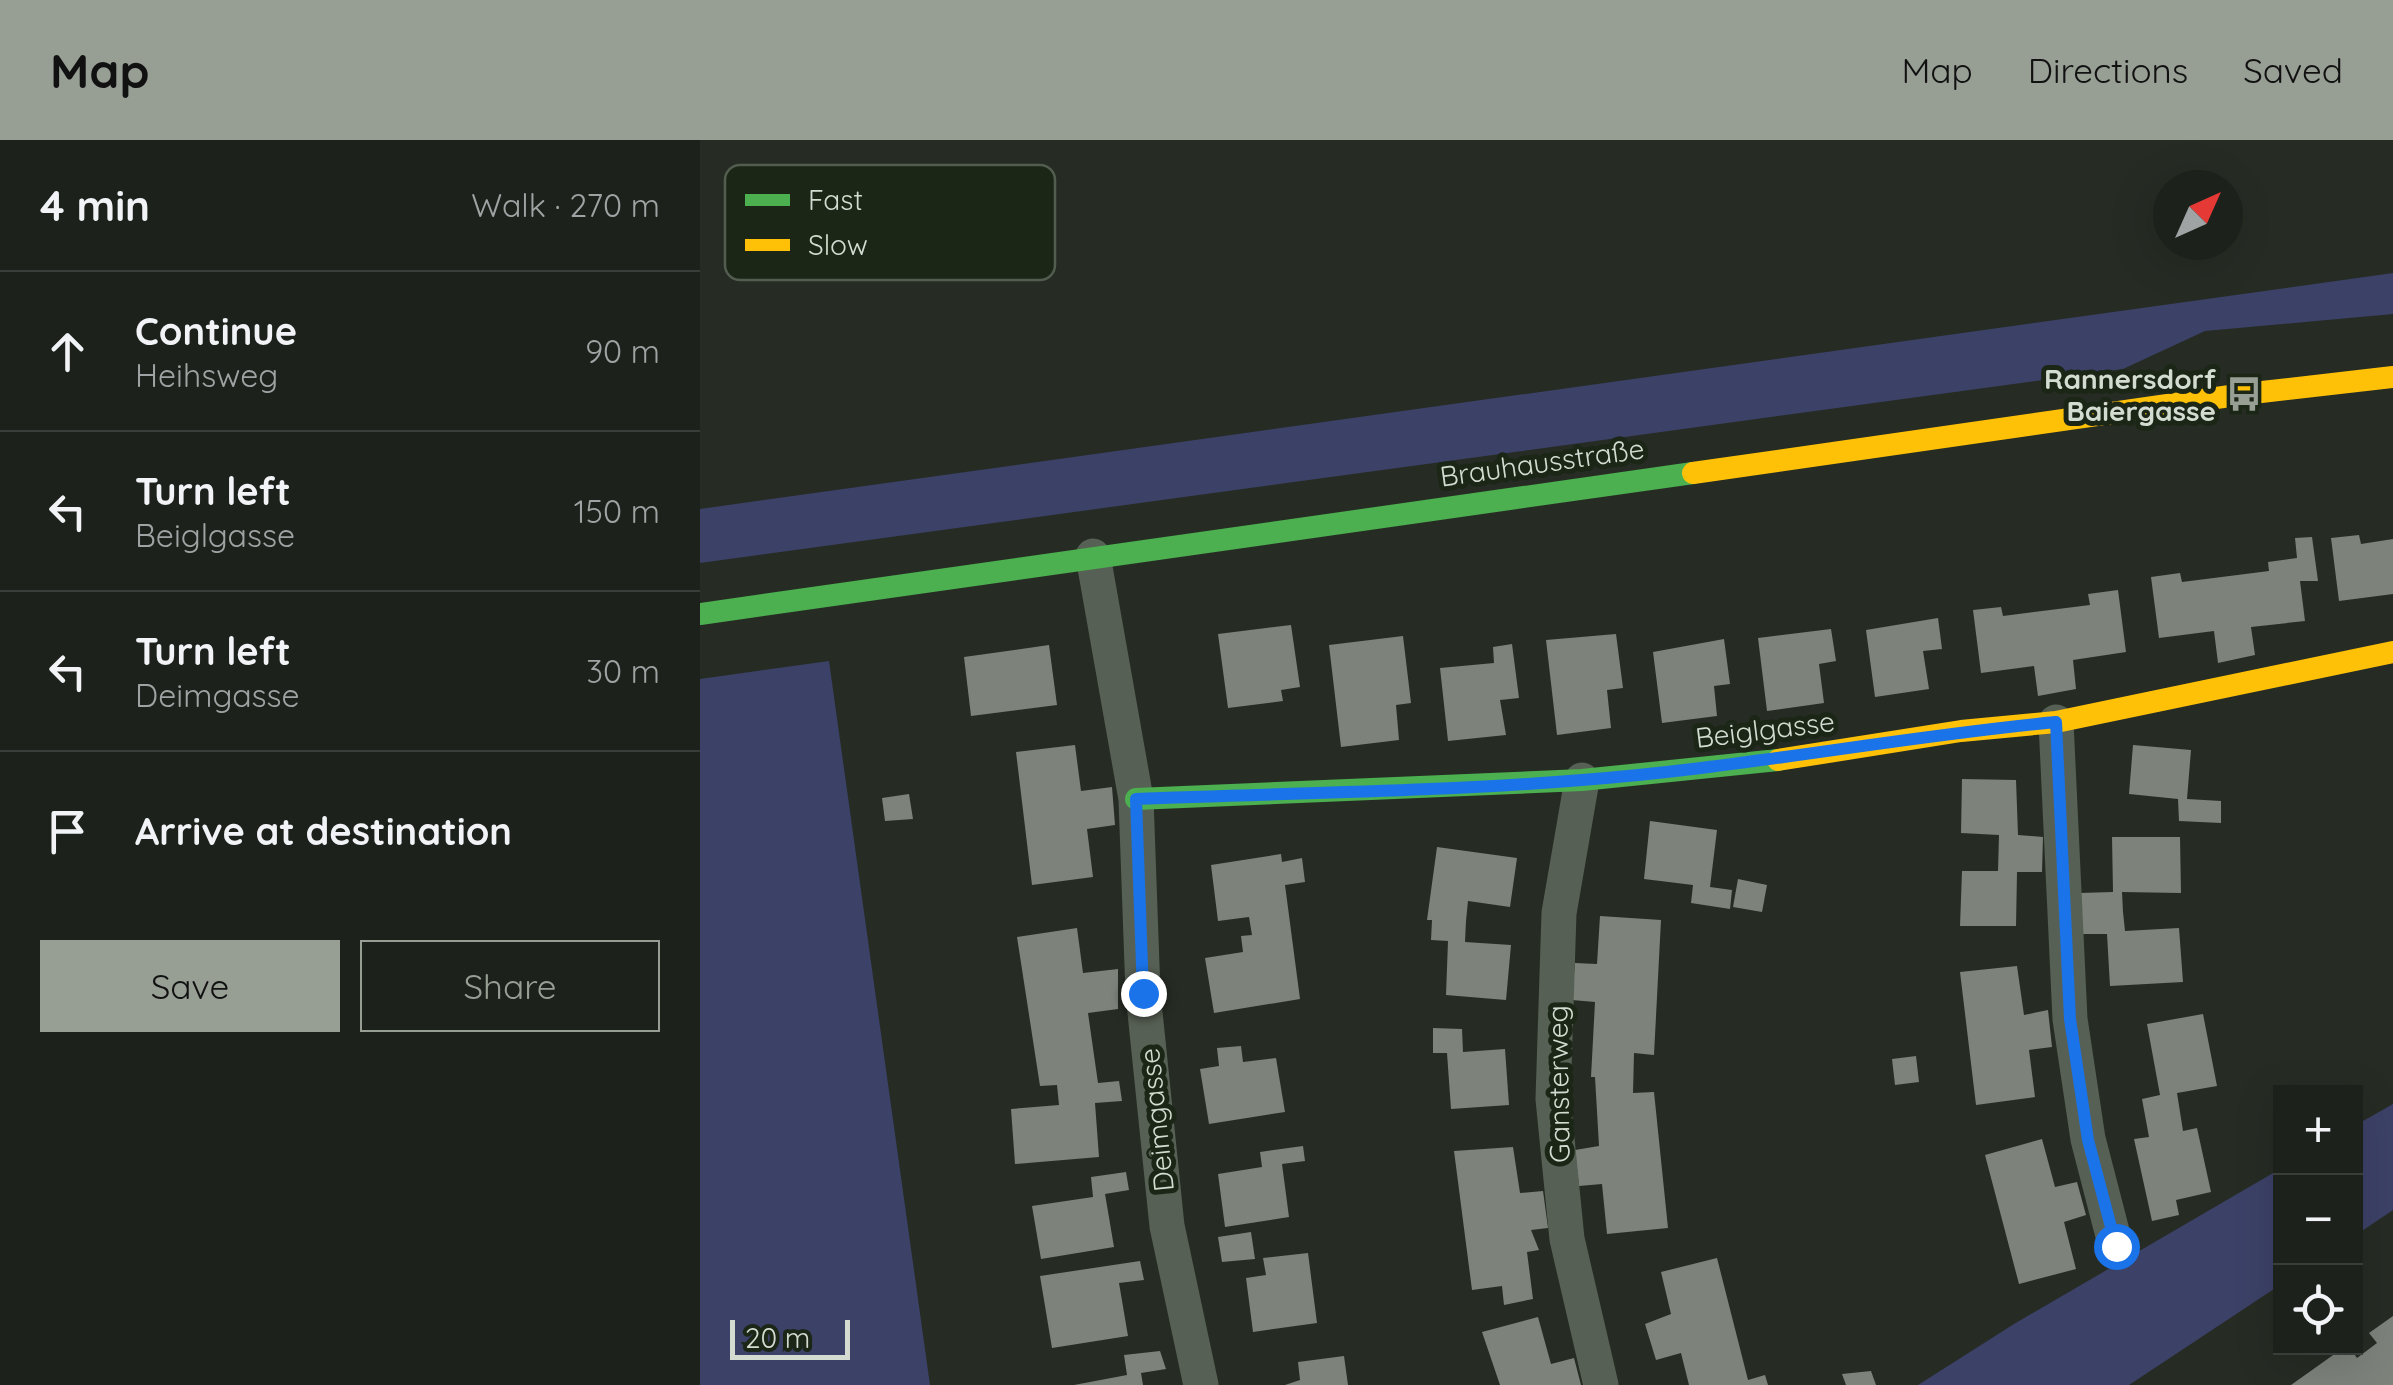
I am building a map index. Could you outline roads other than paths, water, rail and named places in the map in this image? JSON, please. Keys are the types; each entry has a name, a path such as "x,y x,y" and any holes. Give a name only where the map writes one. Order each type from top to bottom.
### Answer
{"main road":[{"name":"Brauhausstraße","path":"700,614 2244,394 2393,377"},
{"name":"Beiglgasse","path":"1136,799 1582,780 1776,760 1961,731 2056,722 2393,652"}],"street":[{"name":"Deimgasse","path":"1093,556 1136,799 1143,993 1167,1226 1201,1385"},
{"path":"2056,722 2070,1019 2088,1140 2116,1246"},
{"name":"Gansterweg","path":"1582,780 1558,913 1553,1099 1567,1240 1601,1385"}],"place":[{"name":"Rannersdorf Baiergasse","path":"2244,394"}]}
